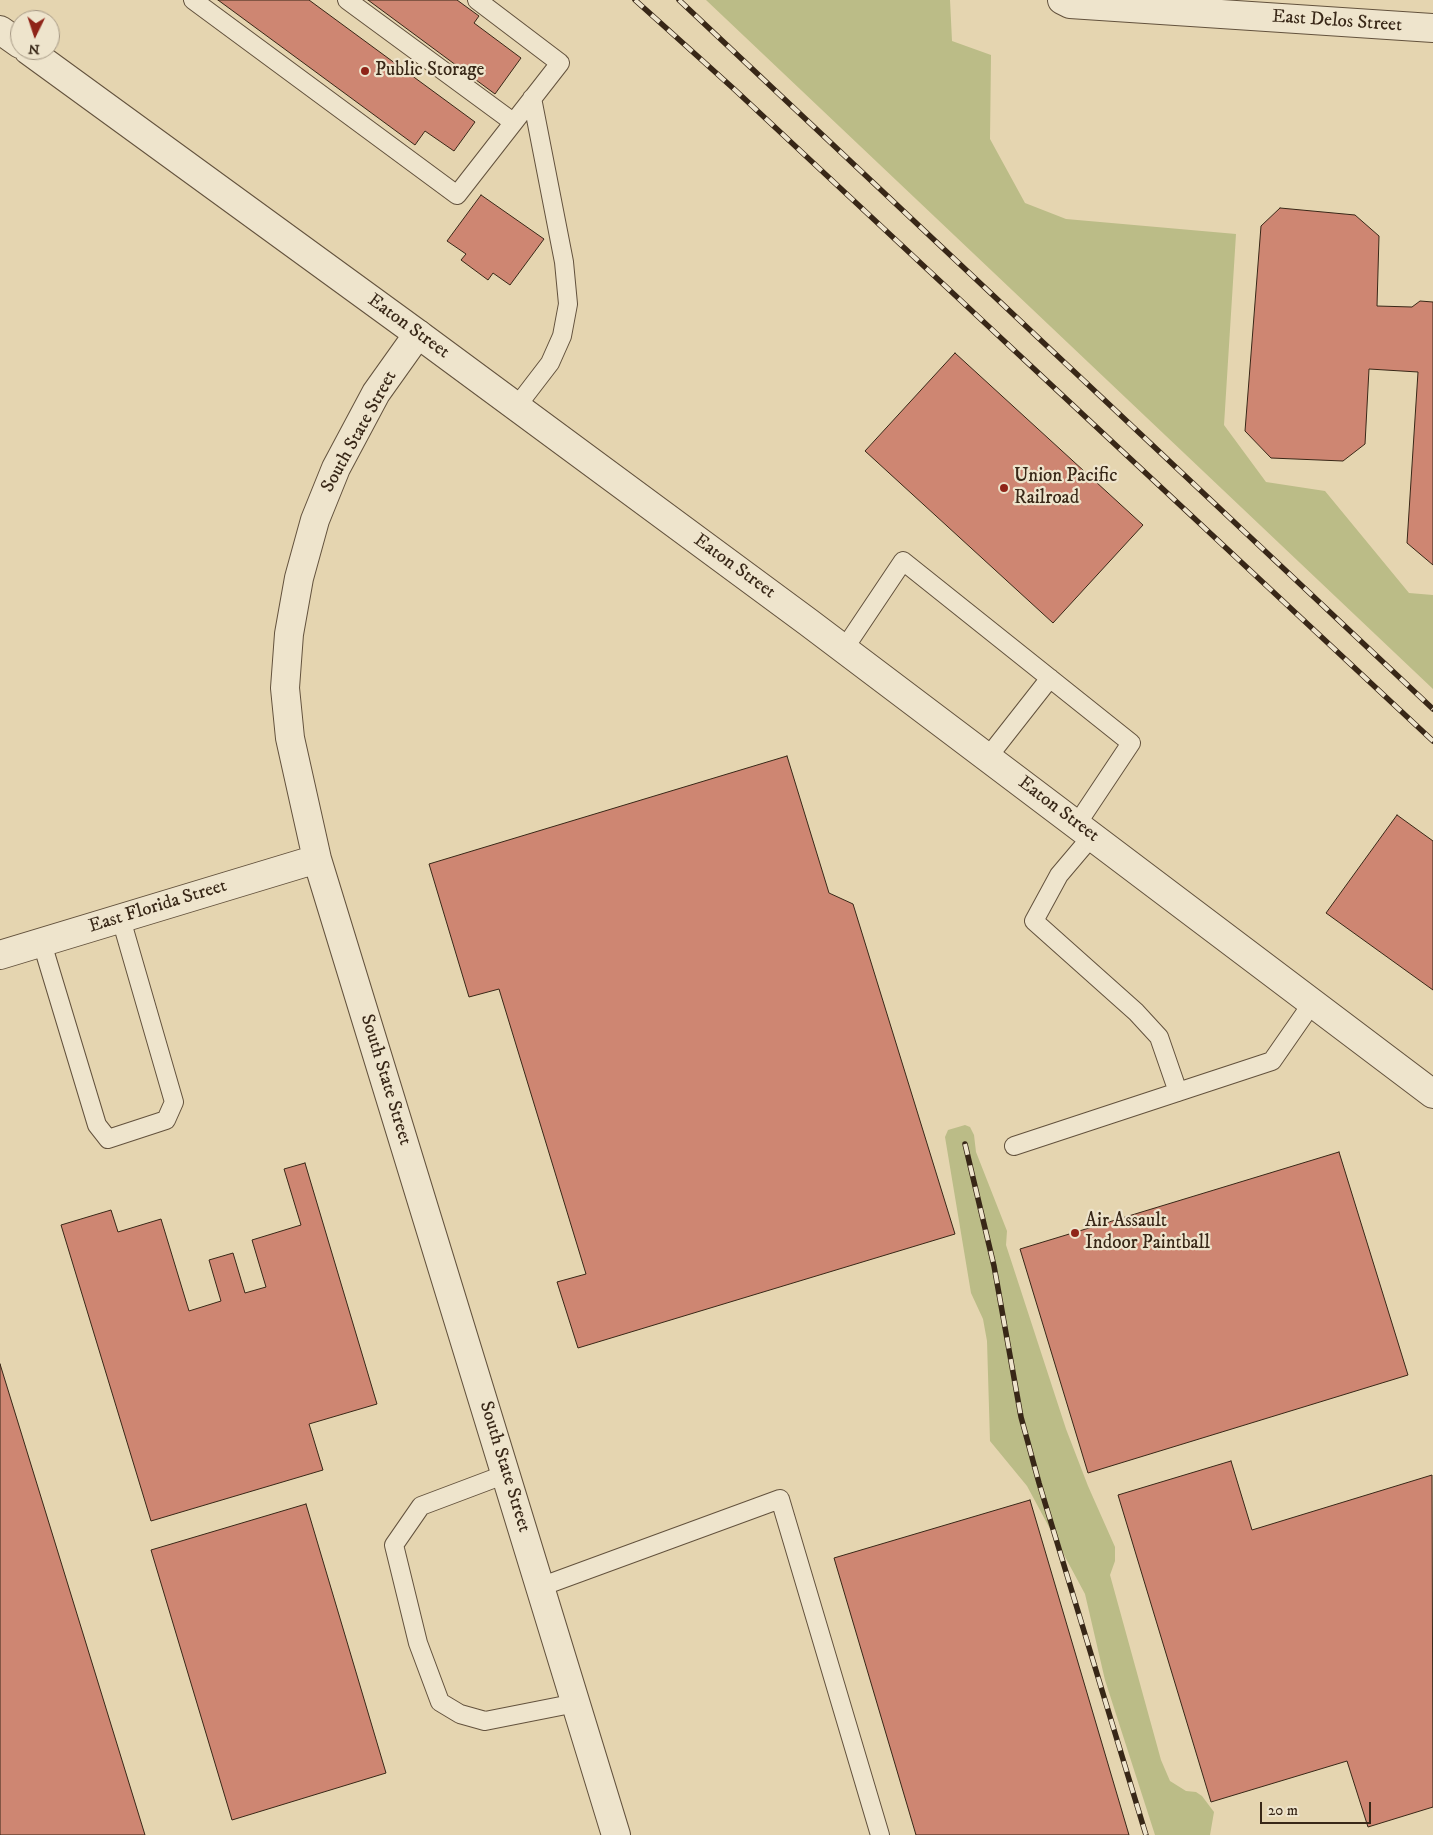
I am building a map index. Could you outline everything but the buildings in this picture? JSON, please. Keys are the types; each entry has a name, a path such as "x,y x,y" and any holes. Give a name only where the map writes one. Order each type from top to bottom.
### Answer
{"street":[{"name":"East Delos Street","path":"1062,0 1070,4 1252,8 1433,28"},
{"name":"Eaton Street","path":"42,60 517,406 844,649 1433,1094"},
{"name":"South State Street","path":"418,334 376,394 336,468 315,520 299,578 289,634 286,688 290,738 317,859 616,1835"},
{"name":"East Florida Street","path":"0,955 317,859"}],"lane":[{"path":"193,0 457,195 560,63 477,0"},
{"path":"347,0 513,122"},
{"path":"517,406 550,363 562,336 568,304 564,262 532,98"},
{"path":"844,649 902,561 1132,743 1034,921 1136,1012 1158,1037 1178,1092"},
{"path":"988,757 1050,678"},
{"path":"42,943 96,1125 108,1139 166,1120 174,1102 121,919"},
{"path":"1014,1146 1272,1061 1313,1002"},
{"path":"506,1474 421,1506 394,1545 418,1643 440,1702 460,1714 485,1721 576,1703"},
{"path":"540,1587 780,1499 880,1835"}],"green space":[{"path":"706,0 950,0 952,41 991,55 990,139 1025,203 1066,219 1236,234 1224,425 1266,482 1325,491 1409,593 1433,595 1433,689"},
{"path":"965,1125 970,1127 974,1135 976,1152 1007,1231 1006,1245 1066,1429 1088,1486 1115,1547 1115,1561 1110,1575 1161,1760 1170,1781 1186,1791 1196,1792 1202,1796 1214,1812 1210,1835 1155,1835 1105,1680 1085,1594 1027,1486 990,1441 987,1341 983,1319 971,1293 945,1137 948,1130"}],"railway":[{"path":"635,0 734,89 1433,741"},
{"path":"679,0 1433,709"},
{"path":"965,1144 994,1266 1021,1417 1039,1483 1146,1835"}],"place":[{"name":"Public Storage","path":"365,71"},
{"name":"Union Pacific Railroad","path":"1004,488"},
{"name":"Air Assault Indoor Paintball","path":"1075,1233"}]}
